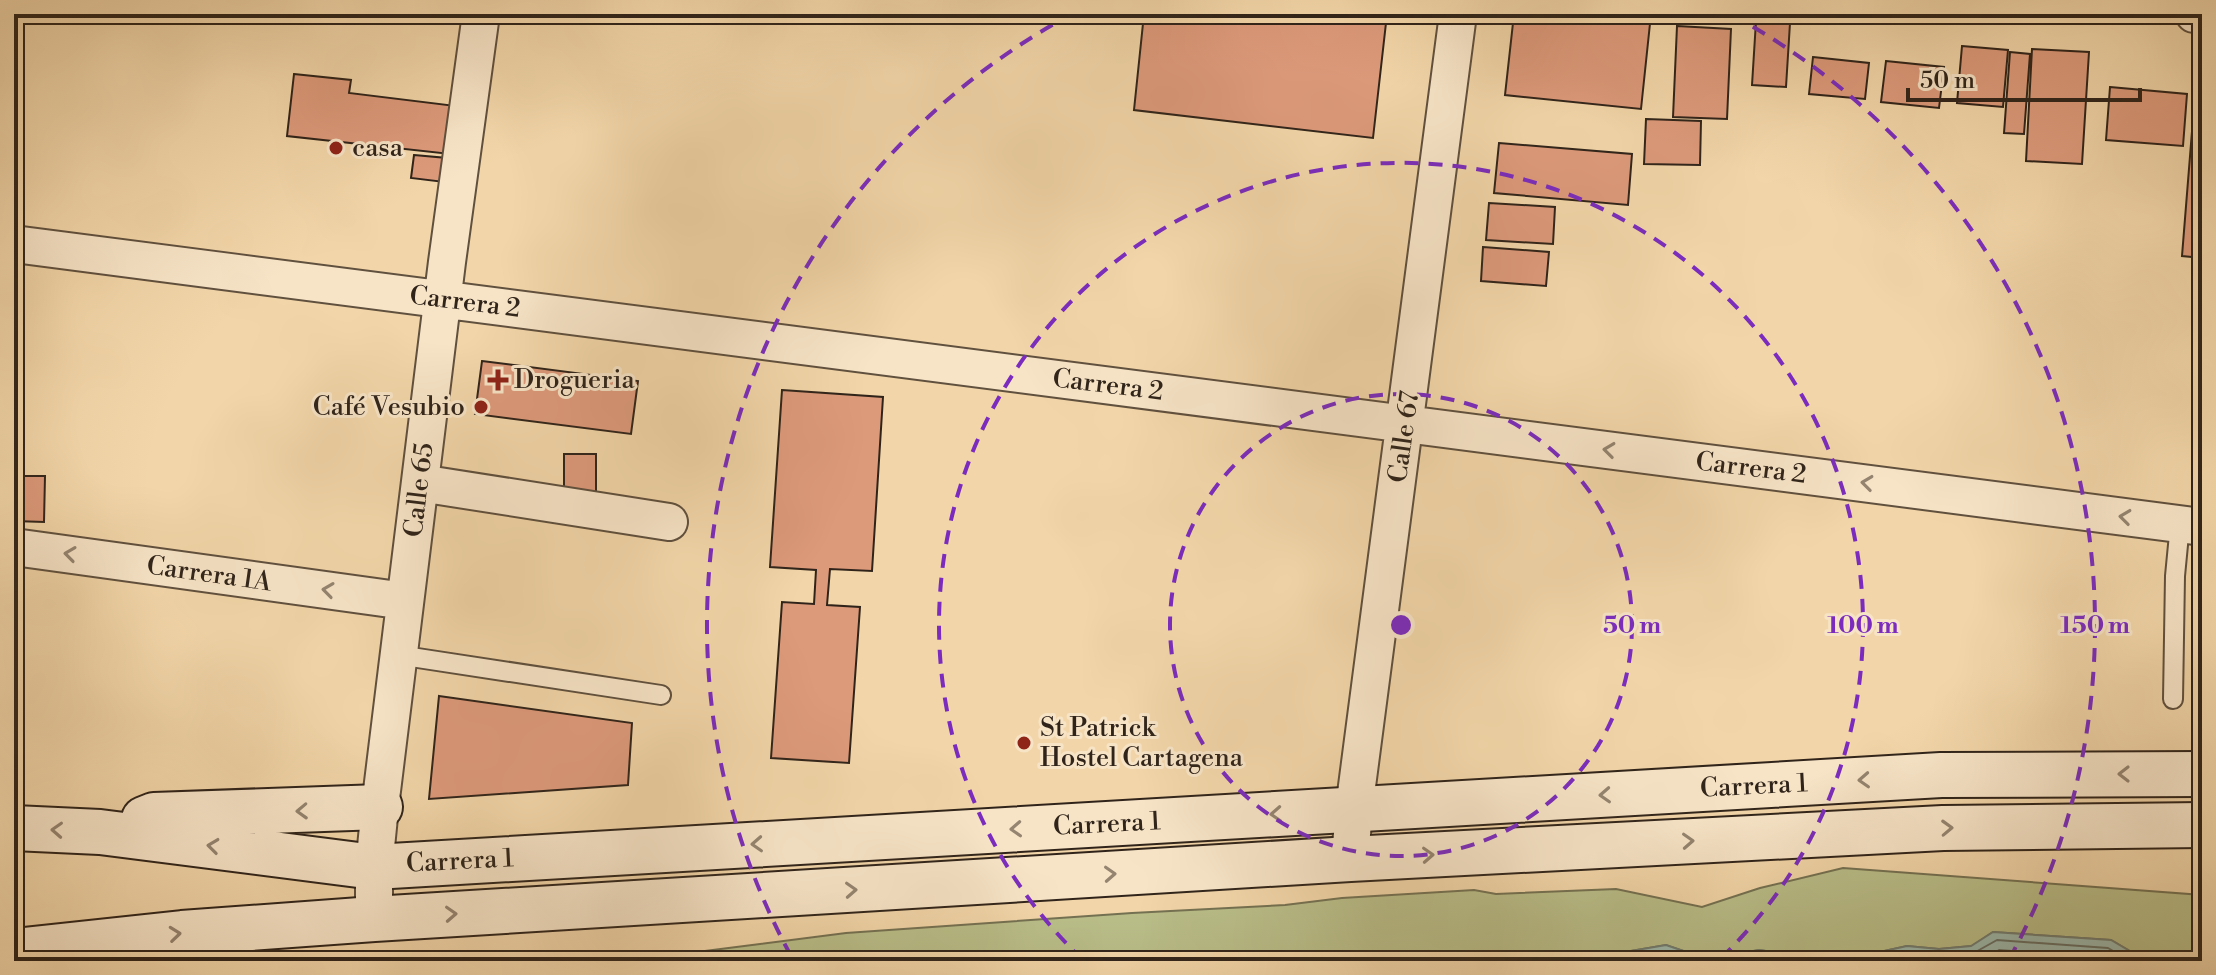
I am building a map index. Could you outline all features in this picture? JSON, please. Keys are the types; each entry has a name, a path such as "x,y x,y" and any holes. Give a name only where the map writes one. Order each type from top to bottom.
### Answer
{"main road":[{"name":"Carrera 1","path":"14,828 100,832 374,867 1941,775 2202,774"},
{"path":"100,832 154,815 380,807"},
{"name":"Carrera 1","path":"14,951 182,933 374,919 1350,859 1943,828 2202,825"}],"street":[{"name":"Calle 65","path":"374,919 374,867 380,807 481,14"},
{"name":"Calle 67","path":"1350,859 1458,14"},
{"path":"2194,14 2202,15"},
{"name":"Carrera 2","path":"14,244 2191,525"},
{"path":"420,483 669,522"},
{"name":"Carrera 1A","path":"14,547 405,601"}],"lane":[{"path":"2173,699 2175,576 2191,525"},
{"path":"398,655 661,695"}],"green space":[{"path":"1843,868 2202,895 2202,953 2140,957 2111,940 1993,932 1972,946 1939,949 1907,946 1866,955 1808,957 1759,950 1707,959 1666,945 1572,961 687,961 705,951 846,933 1474,890 1496,894 1616,889 1702,907 1760,888"}],"water":[{"path":"1993,932 2111,940 2140,957 2202,953 2202,961 1572,961 1666,945 1707,959 1759,950 1808,957 1866,955 1907,946 1939,949 1971,946"}],"building":[{"path":"1144,14 1387,14 1373,138 1134,110"},
{"path":"1514,14 1651,14 1641,109 1505,95"},
{"path":"1756,21 1790,23 1786,87 1752,85"},
{"path":"1677,26 1731,29 1727,119 1673,117"},
{"path":"1962,46 2008,50 2003,107 1957,103"},
{"path":"2032,49 2089,52 2082,164 2026,161"},
{"path":"2010,52 2030,54 2024,134 2004,133"},
{"path":"1813,57 1869,63 1865,99 1809,94"},
{"path":"1886,61 1944,67 1939,108 1881,102"},
{"path":"294,74 351,80 349,93 456,106 450,154 287,136"},
{"path":"2110,87 2187,94 2183,146 2106,140"},
{"path":"2195,94 2202,95 2202,258 2182,256"},
{"path":"1646,119 1701,121 1700,165 1644,164"},
{"path":"1499,143 1632,154 1628,205 1494,193"},
{"path":"414,155 447,158 444,182 411,178"},
{"path":"1489,203 1555,207 1553,244 1486,240"},
{"path":"1483,247 1549,252 1546,286 1481,281"},
{"path":"482,361 638,381 631,434 475,414"},
{"path":"782,390 883,397 872,571 830,569 827,605 860,607 849,763 771,758 782,602 814,604 816,570 770,567"},
{"path":"564,454 596,454 596,497 564,495"},
{"path":"14,476 45,476 44,522 14,521"},
{"path":"439,696 632,723 628,785 429,799"}],"place":[{"name":"casa","path":"336,148"},
{"name":"Drogueria","path":"498,380"},
{"name":"Café Vesubio","path":"481,407"},
{"name":"St Patrick Hostel Cartagena","path":"1024,743"}]}
